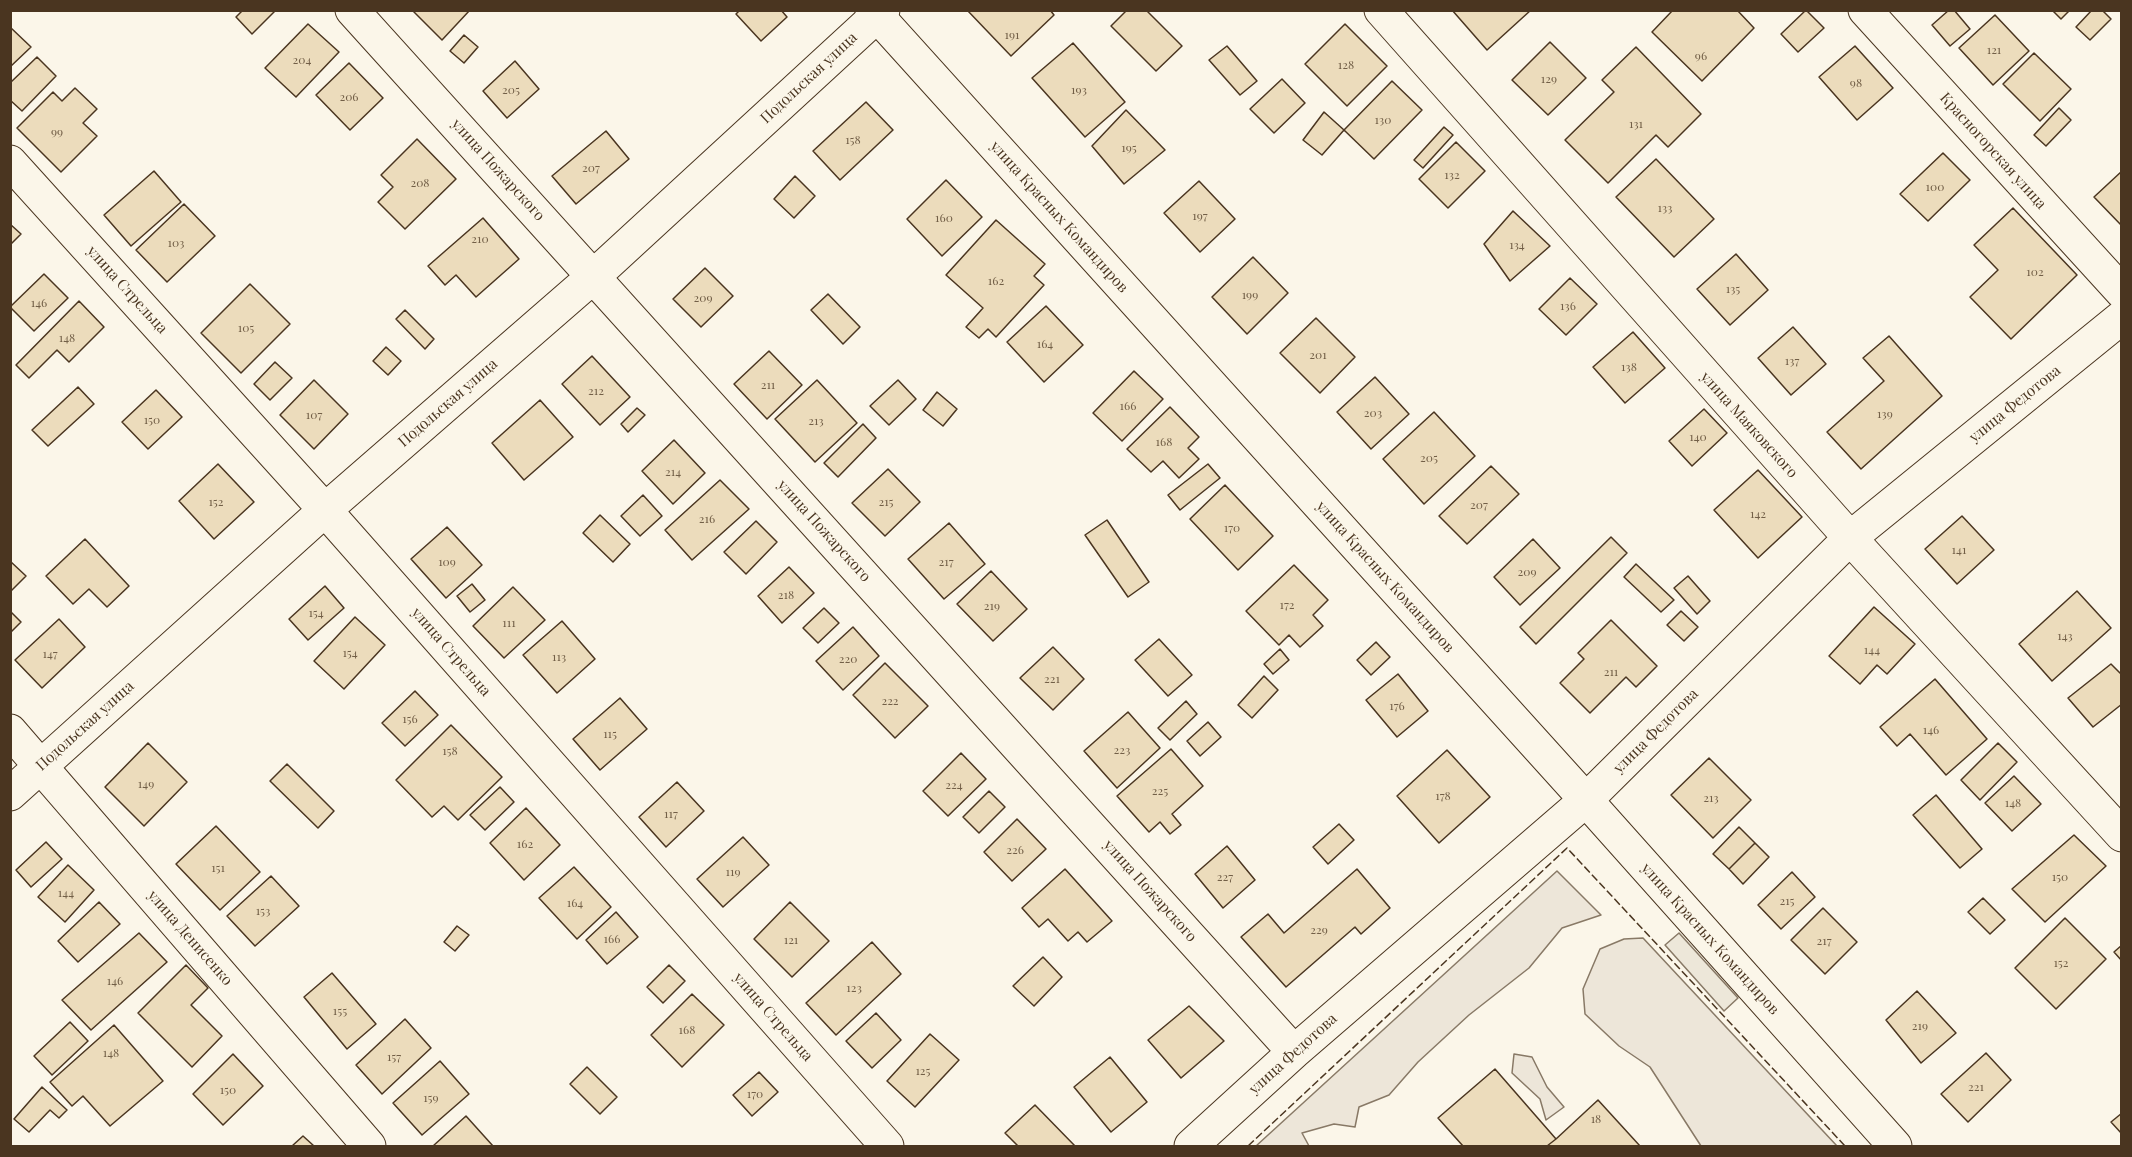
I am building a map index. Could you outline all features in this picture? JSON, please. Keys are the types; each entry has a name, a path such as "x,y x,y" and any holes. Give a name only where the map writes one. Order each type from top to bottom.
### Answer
{"street":[{"name":"улица Пожарского","path":"352,10 1294,1052"},
{"name":"улица Маяковского","path":"1381,10 1850,538 2121,835"},
{"name":"Красногорская улица","path":"1865,10 2121,291"},
{"name":"Подольская улица","path":"10,794 325,510 594,276 878,12"},
{"name":"улица Красных Командиров","path":"878,12 1895,1146"},
{"name":"улица Стрельца","path":"10,162 325,510 887,1146"},
{"name":"улица Федотова","path":"1191,1146 1294,1052 1586,800 1850,538 2121,317"},
{"name":"улица Денисенко","path":"10,731 369,1146"}],"shaded area":[{"path":"1557,871 1601,915 1562,928 1529,968 1469,1015 1418,1062 1389,1095 1359,1107 1355,1127 1334,1124 1302,1133 1309,1146 1256,1146"},
{"path":"1679,933 1738,998 1724,1011 1665,945"},
{"path":"1643,938 1837,1146 1701,1146 1650,1067 1619,1046 1585,1014 1583,989 1600,949 1624,939"},
{"path":"1514,1054 1532,1057 1547,1087 1564,1107 1546,1120 1540,1099 1512,1073"}],"building":[{"path":"243,10 276,10 252,34 236,17"},
{"path":"412,10 470,10 442,40"},
{"path":"740,10 781,10 787,17 761,41 736,14"},
{"path":"967,10 1050,10 1054,15 1011,56"},
{"path":"1127,10 1146,10 1182,46 1156,71 1111,26"},
{"path":"1452,10 1531,10 1487,50"},
{"path":"1673,10 1737,10 1754,28 1702,81 1652,32"},
{"path":"1806,10 1824,28 1798,52 1781,34"},
{"path":"1949,10 1954,10 1970,29 1950,46 1932,25"},
{"path":"2052,10 2070,10 2061,19"},
{"path":"2092,10 2102,10 2111,19 2090,40 2076,27"},
{"path":"1995,15 2029,51 1993,85 1959,48"},
{"path":"308,24 339,52 296,97 265,68"},
{"path":"1345,24 1387,66 1347,106 1305,64"},
{"path":"10,27 31,47 10,67"},
{"path":"464,35 478,47 464,63 450,51"},
{"path":"1550,42 1586,78 1548,115 1512,80"},
{"path":"1073,43 1125,102 1085,137 1032,78"},
{"path":"1227,46 1257,81 1240,95 1209,60"},
{"path":"1855,46 1893,88 1857,120 1819,77"},
{"path":"1636,47 1701,114 1668,147 1656,135 1608,183 1565,140 1614,92 1602,80"},
{"path":"2034,53 2071,89 2040,121 2003,84"},
{"path":"37,57 56,76 22,111 10,100 10,83"},
{"path":"515,61 539,89 507,118 483,91"},
{"path":"349,63 383,98 350,130 316,95"},
{"path":"1282,79 1305,103 1274,133 1250,109"},
{"path":"1392,81 1422,110 1374,159 1344,130"},
{"path":"75,88 97,109 83,123 97,136 61,172 17,128 53,92 62,101"},
{"path":"866,102 893,130 840,180 813,151"},
{"path":"2059,108 2071,120 2046,146 2034,135"},
{"path":"1126,110 1165,150 1124,184 1092,146"},
{"path":"1324,112 1344,130 1322,155 1303,140"},
{"path":"1444,127 1453,135 1423,168 1414,160"},
{"path":"606,131 629,159 576,204 552,176"},
{"path":"417,139 456,179 405,229 378,202 393,187 381,175"},
{"path":"1456,142 1485,171 1448,208 1419,179"},
{"path":"1943,153 1970,180 1928,221 1900,194"},
{"path":"1656,159 1714,219 1674,257 1616,197"},
{"path":"154,171 181,202 131,246 104,215"},
{"path":"2122,171 2122,226 2094,197"},
{"path":"795,176 815,196 794,218 774,199"},
{"path":"946,180 982,217 942,256 907,219"},
{"path":"1199,181 1235,219 1200,252 1164,213"},
{"path":"184,204 215,236 167,282 136,250"},
{"path":"2013,208 2077,275 2011,339 1970,297 1998,270 1974,245"},
{"path":"1513,211 1550,246 1510,281 1484,244"},
{"path":"483,218 519,259 476,297 456,275 445,285 428,266"},
{"path":"996,220 1045,264 1034,276 1044,285 996,337 988,329 979,338 966,327 983,308 946,275"},
{"path":"10,224 21,234 10,245"},
{"path":"1736,254 1768,290 1730,325 1697,289"},
{"path":"1253,257 1288,293 1247,334 1212,297"},
{"path":"705,268 733,296 701,327 673,299"},
{"path":"44,274 68,298 34,331 10,307"},
{"path":"1570,278 1597,304 1566,335 1539,309"},
{"path":"250,284 290,324 241,373 201,333"},
{"path":"828,294 860,327 843,344 811,310"},
{"path":"79,301 104,327 69,362 57,350 29,378 16,365"},
{"path":"1046,306 1083,345 1044,382 1007,342"},
{"path":"405,310 434,339 425,349 396,319"},
{"path":"1316,318 1355,357 1320,393 1280,353"},
{"path":"1793,327 1826,364 1791,395 1758,358"},
{"path":"1633,332 1665,368 1625,403 1593,367"},
{"path":"1889,336 1942,396 1861,469 1827,432 1884,381 1863,358"},
{"path":"386,347 401,361 388,375 373,361"},
{"path":"769,351 802,385 767,419 734,384"},
{"path":"592,356 630,397 600,425 562,384"},
{"path":"275,362 292,378 270,400 254,384"},
{"path":"1134,371 1163,399 1122,441 1093,413"},
{"path":"1375,377 1409,414 1371,449 1337,412"},
{"path":"314,380 348,414 314,449 280,415"},
{"path":"817,380 857,423 815,462 775,419"},
{"path":"898,380 916,399 889,425 870,406"},
{"path":"78,387 94,404 48,446 32,430"},
{"path":"156,390 182,417 148,449 122,422"},
{"path":"937,392 957,409 943,426 923,410"},
{"path":"540,400 573,437 524,480 492,443"},
{"path":"1170,407 1199,437 1188,448 1199,459 1179,478 1163,461 1151,472 1127,449"},
{"path":"637,408 645,415 628,432 621,424"},
{"path":"1704,409 1727,433 1692,466 1669,441"},
{"path":"1434,412 1475,456 1424,504 1383,459"},
{"path":"863,424 876,438 838,477 824,463"},
{"path":"674,440 705,473 673,504 642,471"},
{"path":"218,464 254,502 214,539 179,501"},
{"path":"1208,464 1220,478 1180,510 1168,495"},
{"path":"1491,466 1519,494 1467,544 1439,516"},
{"path":"888,469 920,502 885,536 852,503"},
{"path":"1758,470 1802,517 1758,558 1714,510"},
{"path":"720,480 749,509 692,560 665,530"},
{"path":"1225,485 1273,536 1238,570 1190,519"},
{"path":"643,495 662,516 640,536 621,516"},
{"path":"600,515 630,544 613,562 583,533"},
{"path":"1962,516 1994,550 1957,584 1925,549"},
{"path":"1107,520 1149,582 1128,597 1085,535"},
{"path":"756,521 777,542 746,574 724,552"},
{"path":"949,523 985,564 944,599 908,559"},
{"path":"447,527 482,565 446,598 411,559"},
{"path":"1611,537 1627,553 1536,644 1520,627"},
{"path":"85,539 129,586 107,607 89,589 73,604 46,576"},
{"path":"1533,539 1560,568 1520,605 1494,577"},
{"path":"10,561 26,576 10,592"},
{"path":"1636,564 1674,600 1661,612 1624,577"},
{"path":"1294,565 1328,600 1313,615 1323,626 1300,647 1289,635 1279,645 1246,611"},
{"path":"789,567 814,593 782,623 758,596"},
{"path":"991,571 1027,609 993,641 957,604"},
{"path":"1688,576 1710,601 1697,614 1674,588"},
{"path":"472,584 485,600 470,612 457,596"},
{"path":"325,586 344,608 308,640 289,619"},
{"path":"513,587 545,620 504,658 473,626"},
{"path":"2077,591 2111,628 2052,681 2019,644"},
{"path":"1874,607 1915,644 1887,674 1877,665 1860,684 1829,656"},
{"path":"824,608 839,623 818,643 803,628"},
{"path":"10,611 21,622 10,633"},
{"path":"1681,611 1698,627 1684,641 1667,625"},
{"path":"355,617 385,645 344,689 314,661"},
{"path":"59,619 85,647 42,688 15,660"},
{"path":"1611,620 1657,666 1636,687 1626,677 1590,713 1560,683 1584,659 1578,653"},
{"path":"562,621 595,659 557,693 523,655"},
{"path":"853,627 879,656 843,690 816,661"},
{"path":"1159,639 1192,675 1168,696 1135,660"},
{"path":"1376,642 1390,657 1371,675 1357,660"},
{"path":"1053,647 1084,679 1053,710 1020,678"},
{"path":"1280,649 1289,660 1273,674 1264,664"},
{"path":"885,663 928,706 895,738 853,695"},
{"path":"2111,664 2122,675 2122,704 2093,727 2068,698"},
{"path":"1398,674 1428,711 1397,737 1366,700"},
{"path":"1264,676 1278,690 1252,718 1238,705"},
{"path":"1935,679 1987,739 1946,775 1910,734 1897,746 1880,727"},
{"path":"415,691 438,715 405,746 382,723"},
{"path":"620,698 647,729 600,770 573,739"},
{"path":"1186,701 1197,714 1170,740 1158,728"},
{"path":"1128,712 1160,748 1117,788 1084,751"},
{"path":"1208,722 1221,737 1200,756 1187,741"},
{"path":"451,725 502,777 458,820 444,806 432,817 396,780"},
{"path":"148,743 187,782 144,826 105,787"},
{"path":"1998,743 2017,762 1980,800 1961,780"},
{"path":"1171,749 1203,786 1172,814 1181,825 1170,834 1160,822 1149,832 1117,796"},
{"path":"1447,750 1490,797 1439,843 1397,796"},
{"path":"961,753 986,779 948,816 923,791"},
{"path":"1709,758 1751,800 1713,838 1671,795"},
{"path":"287,764 334,811 318,828 270,781"},
{"path":"2014,776 2041,804 2012,831 1985,803"},
{"path":"677,782 704,811 666,847 639,817"},
{"path":"500,787 514,802 485,830 470,815"},
{"path":"989,791 1005,807 979,833 963,817"},
{"path":"1936,795 1982,849 1960,868 1913,815"},
{"path":"526,808 560,845 524,880 490,843"},
{"path":"1017,819 1046,849 1012,881 984,852"},
{"path":"1339,824 1354,840 1328,864 1313,847"},
{"path":"216,826 260,872 220,910 176,864"},
{"path":"1739,827 1755,843 1729,869 1713,854"},
{"path":"2074,835 2106,866 2045,922 2012,889"},
{"path":"743,837 769,865 723,907 697,879"},
{"path":"46,842 62,859 31,887 16,870"},
{"path":"1755,843 1769,857 1743,884 1729,869"},
{"path":"1227,846 1255,880 1223,908 1195,874"},
{"path":"68,865 94,890 65,922 38,897"},
{"path":"574,867 611,907 577,939 539,898"},
{"path":"1065,869 1112,921 1087,942 1078,932 1068,941 1048,919 1039,927 1022,908"},
{"path":"1357,869 1390,908 1361,934 1355,927 1286,987 1241,937 1268,914 1284,933"},
{"path":"1792,872 1815,897 1781,929 1758,905"},
{"path":"271,876 299,906 255,946 227,916"},
{"path":"1983,898 2005,920 1990,934 1968,912"},
{"path":"99,902 120,924 78,962 58,941"},
{"path":"790,902 829,941 792,977 754,939"},
{"path":"1823,908 1857,942 1825,974 1791,940"},
{"path":"616,912 638,937 607,964 586,940"},
{"path":"2065,918 2106,959 2056,1009 2015,968"},
{"path":"457,926 469,935 455,951 444,942"},
{"path":"139,933 167,962 91,1030 62,1000"},
{"path":"872,942 901,974 836,1035 806,1003"},
{"path":"2122,945 2122,961 2114,952"},
{"path":"1043,957 1062,977 1034,1006 1013,986"},
{"path":"186,965 208,988 191,1005 222,1036 192,1067 138,1013"},
{"path":"669,965 685,981 663,1003 647,987"},
{"path":"332,973 376,1024 347,1049 304,997"},
{"path":"1917,991 1956,1033 1921,1063 1886,1020"},
{"path":"692,994 724,1025 682,1067 651,1035"},
{"path":"1189,1006 1224,1041 1181,1078 1148,1040"},
{"path":"876,1013 901,1040 872,1068 846,1041"},
{"path":"405,1019 431,1048 382,1094 356,1065"},
{"path":"70,1022 88,1041 52,1075 34,1056"},
{"path":"114,1025 163,1081 110,1126 83,1096 72,1106 50,1082"},
{"path":"930,1034 959,1060 915,1107 887,1081"},
{"path":"1986,1053 2011,1080 1968,1122 1941,1094"},
{"path":"233,1054 263,1086 223,1125 193,1094"},
{"path":"1110,1057 1147,1102 1111,1132 1074,1087"},
{"path":"440,1061 469,1094 422,1135 393,1103"},
{"path":"587,1067 617,1097 600,1114 570,1084"},
{"path":"1495,1069 1556,1139 1547,1146 1463,1146 1438,1118"},
{"path":"759,1072 778,1092 752,1116 733,1095"},
{"path":"42,1087 67,1110 59,1118 50,1110 29,1132 14,1119"},
{"path":"1598,1100 1640,1146 1547,1146 1556,1139"},
{"path":"1035,1105 1075,1146 1018,1146 1005,1133"},
{"path":"2122,1113 2122,1134 2111,1122"},
{"path":"466,1116 493,1146 433,1146"},
{"path":"303,1136 314,1146 292,1146"}],"fence":[{"path":"1248,1146 1567,848 1845,1146"}]}
